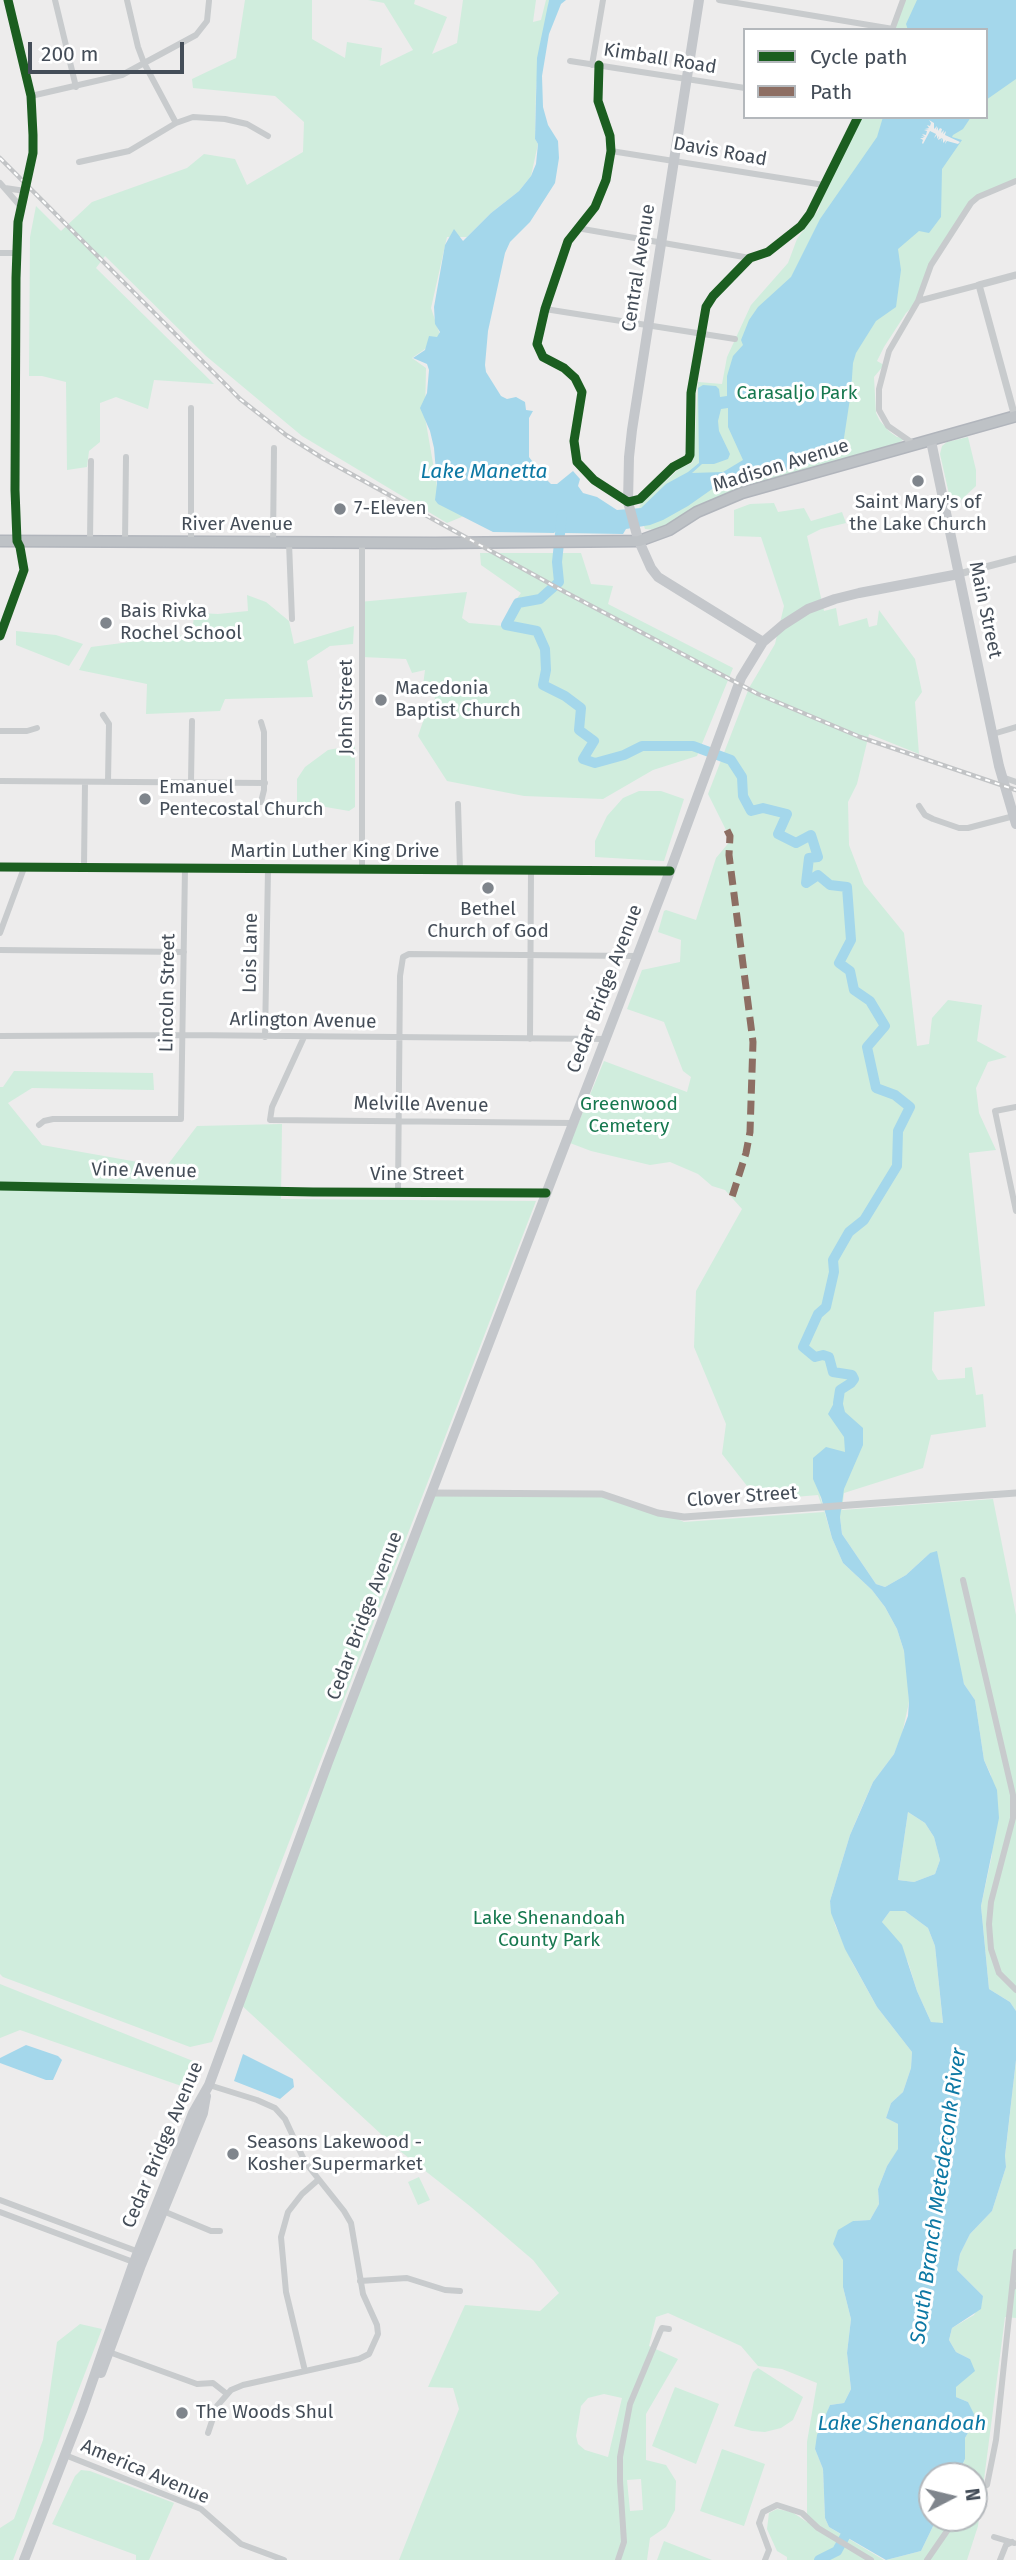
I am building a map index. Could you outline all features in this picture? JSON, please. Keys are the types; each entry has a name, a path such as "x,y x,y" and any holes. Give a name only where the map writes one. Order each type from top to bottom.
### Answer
{"highway":[{"name":"Madison Avenue","path":"474,543 639,540 668,530 697,512 742,493 1016,418"},
{"name":"River Avenue","path":"0,541 474,543"}],"main road":[{"name":"Central Avenue","path":"699,0 629,457 628,503 639,540 651,568 658,577 763,642"},
{"name":"Main Street","path":"931,441 1003,781 1015,820"},
{"name":"Cedar Bridge Avenue","path":"142,2253 193,2113 209,2085 744,671 763,642 789,620 821,603 959,574"},
{"path":"24,2560 137,2263 163,2211 203,2113 209,2085"},
{"path":"82,2411 92,2396 109,2352 137,2263"}],"street":[{"path":"0,636 24,570 24,561 17,541 15,490 17,253 21,207 33,153 31,96 8,0"},
{"path":"55,0 76,86"},
{"path":"127,0 144,63 176,123"},
{"path":"603,0 596,65 598,101 608,127 611,151 606,180 595,207 568,241 537,338 538,352 564,368 575,378 582,392 574,441 577,462 594,480 628,503 640,499 673,467 688,459 691,393 706,307 713,296 750,258 768,252 801,226 810,214 857,119"},
{"path":"719,0 887,28"},
{"path":"893,28 903,0"},
{"path":"31,96 110,80 144,63 196,35 206,21 209,1"},
{"name":"Kimball Road","path":"570,61 743,88"},
{"path":"79,162 129,151 176,123 193,117 225,119 247,124 268,136"},
{"name":"Davis Road","path":"611,151 824,185"},
{"path":"916,445 888,426 881,416 878,401 888,351 918,301 932,265 971,203 978,197 1016,181"},
{"path":"3,185 25,191"},
{"path":"3,185 21,207"},
{"path":"577,228 750,258"},
{"path":"0,253 17,253"},
{"path":"918,301 1016,275"},
{"path":"979,285 1016,418"},
{"path":"545,309 735,339"},
{"path":"191,408 191,542"},
{"path":"273,543 274,448"},
{"path":"125,542 126,457"},
{"path":"90,541 91,460"},
{"path":"289,543 292,619"},
{"name":"John Street","path":"362,543 362,870"},
{"path":"959,574 1016,559"},
{"path":"103,715 109,724 108,782"},
{"path":"191,782 192,721"},
{"path":"261,722 264,732 265,783 261,802"},
{"path":"993,734 1016,727"},
{"path":"0,731 27,731 37,728"},
{"path":"0,781 265,783"},
{"path":"1003,781 1016,782"},
{"path":"84,867 85,782"},
{"path":"458,804 460,870"},
{"path":"919,806 933,819 959,828 1015,820"},
{"name":"Martin Luther King Drive","path":"0,867 670,871"},
{"path":"0,933 24,867"},
{"name":"Lincoln Street","path":"39,1125 53,1119 181,1119 185,867"},
{"name":"Lois Lane","path":"265,1037 268,870"},
{"path":"530,1039 531,871"},
{"path":"0,950 184,952"},
{"path":"398,1193 402,957 409,954 636,956"},
{"name":"Arlington Avenue","path":"0,1036 605,1039"},
{"name":"Melville Avenue","path":"304,1037 272,1107 270,1120 573,1123"},
{"path":"1016,1107 995,1111 1016,1211"},
{"name":"Vine Avenue","path":"0,1186 287,1192"},
{"name":"Vine Street","path":"287,1192 546,1194"},
{"name":"Clover Street","path":"431,1493 601,1494 629,1501 658,1513 684,1517 1016,1493"},
{"path":"963,1580 1013,1796 1013,1818 991,1902 989,1924 991,1949 999,1973 1016,1990"},
{"path":"208,2432 217,2406 227,2394 243,2385 359,2359 369,2354 378,2334 360,2281 351,2223 301,2154 281,2113 257,2100 209,2085"},
{"path":"304,2371 286,2292 281,2237 288,2212 318,2180"},
{"path":"0,2200 142,2253"},
{"path":"163,2211 211,2231 220,2231"},
{"path":"0,2212 137,2263"},
{"path":"988,2480 994,2451 1016,2252"},
{"path":"360,2281 407,2278 445,2290 460,2291"},
{"path":"618,2560 624,2542 620,2457 630,2404 662,2328 669,2329"},
{"path":"109,2352 197,2384 213,2383 227,2394"},
{"name":"America Avenue","path":"65,2455 201,2509 242,2544 284,2560"},
{"path":"765,2560 769,2550 759,2523 762,2512 773,2505 782,2505 802,2513 818,2528 871,2560"},
{"path":"927,2560 946,2532"},
{"path":"994,2537 1014,2543"},
{"path":"1000,2560 1006,2545 1014,2543"}],"green space":[{"path":"245,0 312,0 312,39 345,58 347,42 382,48 380,66 413,50 384,3 368,0 415,0 414,4 447,17 432,54 457,43 463,0 536,0 533,22 541,20 546,0 549,0 536,87 535,139 538,144 531,176 519,191 467,237 447,237 431,308 441,338 412,358 426,368 425,417 439,498 464,516 447,523 302,436 206,356 105,256 96,268 214,384 154,380 148,409 116,397 100,403 100,442 89,451 87,467 67,470 66,382 29,376 30,237 36,206 61,231 92,202 187,168 204,154 235,159 247,185 303,152 304,122 275,96 193,88 192,79 236,58"},
{"name":"Carasaljo Park","path":"903,0 1016,0 1016,181 978,197 933,264 918,301 906,313 877,361 884,365 874,377 876,413 890,432 897,437 906,438 894,446 700,504 658,530 645,529 639,511 640,505 680,468 692,463 694,458 698,382 722,384 727,357 751,305 788,263 797,239 819,209 824,185 857,119 988,119 988,28 893,28"},
{"path":"968,437 976,470 976,486 959,502 951,503 940,454 942,446 947,442"},
{"path":"774,503 778,512 804,508 811,521 842,512 846,523 821,529 807,536 824,611 836,608 839,626 867,618 869,627 877,625 879,610 915,659 922,692 915,702 919,754 869,734 857,784 848,802 849,845 864,884 904,933 917,1046 929,1044 932,1018 948,1000 982,1005 977,1041 1007,1057 988,1062 976,1088 979,1113 996,1150 969,1153 985,1306 934,1312 932,1370 938,1380 965,1378 965,1368 972,1367 976,1395 983,1394 986,1427 931,1435 923,1468 844,1493 842,1510 993,1499 1016,1615 1016,2011 1010,2002 989,1989 981,1906 992,1855 991,1775 984,1760 975,1700 964,1684 930,1553 906,1575 885,1587 876,1584 842,1534 840,1517 820,1496 832,1538 843,1563 872,1590 897,1629 908,1675 909,1702 902,1734 894,1754 873,1782 861,1809 850,1835 830,1901 835,1925 853,1964 877,2007 912,2052 911,2068 903,2092 891,2103 886,2118 898,2124 898,2150 887,2166 878,2189 879,2204 870,2220 853,2221 843,2260 843,2287 851,2319 847,2353 851,2389 844,2403 830,2405 815,2449 823,2469 825,2518 829,2527 884,2560 787,2560 787,2557 777,2551 767,2529 769,2513 777,2509 792,2512 807,2522 807,2442 817,2383 782,2369 758,2366 741,2346 668,2313 656,2317 649,2346 678,2359 646,2414 646,2460 666,2465 676,2481 675,2510 666,2527 650,2538 647,2560 399,2560 459,2409 453,2388 428,2387 465,2305 540,2311 559,2293 533,2260 395,2147 238,2002 431,1493 588,1493 672,1516 684,1522 824,1512 818,1495 758,1500 722,1454 726,1424 694,1347 696,1291 742,1209 725,1190 712,1186 698,1174 670,1162 650,1165 591,1151 570,1143 604,1061 687,1092 691,1077 683,1071 664,1022 627,1009 642,970 680,962 681,940 658,932 664,911 696,920 716,858 731,840 708,794 749,688 775,644 784,606 761,537 734,536 734,510 750,504","holes":["604,2394 622,2398 608,2457 585,2450 578,2444 576,2436 581,2406 588,2398","641,2479 643,2510 630,2511 627,2480"]},
{"path":"480,553 581,553 591,584 613,586 608,604 733,668 697,756 653,770 603,799 524,796 447,781 418,736 426,713 434,713 435,694 422,693 425,670 412,673 406,659 362,657 359,602 467,592 462,618 469,623 504,626 509,609 521,593 481,565"},
{"path":"247,595 266,602 289,621 294,644 354,626 353,644 330,646 307,661 313,697 225,699 220,711 146,714 147,684 79,670 91,647 192,634 194,616 182,612 218,614 248,611"},
{"path":"16,631 56,635 83,644 69,666 16,645"},
{"path":"355,745 355,807 349,811 297,802 297,779 305,767 328,750"},
{"path":"639,791 661,791 684,799 664,861 595,857 595,841 607,816 623,798"},
{"path":"14,1071 153,1073 154,1090 32,1088 8,1103 42,1145 166,1167 197,1126 282,1124 281,1199 536,1201 212,2042 190,2047 0,1974 0,1087 3,1087"},
{"path":"908,1812 925,1823 934,1837 940,1860 935,1874 914,1882 898,1880"},
{"path":"890,1911 905,1911 928,1928 935,1946 943,2024 931,2022 908,1962 882,1922"},
{"path":"0,1984 203,2065 190,2089 20,2030 0,2038"},
{"path":"1016,2060 1016,2318 1005,2317 986,2462 964,2462 965,2438 972,2426 968,2402 956,2397 956,2386 970,2359 956,2352 949,2340 952,2328 974,2315 983,2296 957,2270 960,2254 970,2234 992,2211 1006,2167"},
{"path":"419,2177 430,2200 418,2205 408,2182"},
{"path":"80,2324 102,2329 13,2560 0,2560 0,2528 14,2519 43,2440 57,2342"},
{"path":"758,2368 803,2397 793,2420 781,2428 765,2432 734,2426 753,2372"},
{"path":"675,2387 719,2404 696,2464 652,2446"},
{"path":"722,2449 765,2464 744,2526 700,2511"},
{"path":"81,2470 174,2503 149,2560 136,2560 136,2555 52,2524 75,2476"},
{"path":"930,2532 976,2532 967,2560 886,2560 921,2551"},
{"path":"664,2541 712,2560 657,2560"}],"water":[{"name":"Lake Manetta","path":"549,0 566,0 561,4 549,34 542,76 543,107 548,125 558,141 559,158 555,183 530,222 510,242 505,253 488,331 485,365 486,372 501,396 507,399 516,397 525,402 526,410 533,411 529,418 529,457 545,478 551,484 557,484 573,471 580,479 578,486 583,493 597,497 617,510 641,508 666,484 699,463 698,388 703,385 716,386 720,397 727,396 727,376 733,356 743,345 741,340 749,320 758,307 791,277 820,219 877,137 882,119 970,119 963,129 953,135 952,137 962,140 942,169 941,217 929,233 919,231 898,249 901,270 896,307 876,321 856,353 842,451 832,458 772,474 766,473 745,484 715,487 663,520 626,529 623,534 565,533 559,528 554,533 493,532 438,504 435,500 437,484 434,448 420,408 427,393 429,370 427,364 413,358 425,350 429,336 437,337 440,332 435,324 434,307 445,245 454,229 463,241 491,213 519,191 531,176 536,164 538,144 535,139 537,58","holes":["728,408 728,427 743,460 723,472 692,473 702,464 714,464 728,459 730,454 719,431 721,409"]},
{"path":"917,0 1016,0 1016,79 988,99 988,28 907,28 906,24"},
{"name":"Lake Shenandoah","path":"840,1392 845,1412 863,1428 863,1445 844,1489 840,1517 842,1534 876,1584 885,1587 906,1575 930,1553 937,1551 964,1684 975,1700 984,1760 997,1790 999,1818 981,1906 989,1989 1010,2002 1016,2011 1016,2060 1006,2167 992,2211 970,2234 960,2254 957,2270 983,2296 981,2309 952,2328 949,2340 956,2352 970,2359 975,2371 956,2387 956,2397 968,2402 974,2414 972,2426 965,2438 965,2459 964,2462 918,2462 918,2532 930,2532 921,2551 886,2560 829,2527 825,2518 823,2469 815,2449 817,2435 830,2405 844,2403 851,2389 847,2353 851,2319 843,2287 843,2260 833,2244 838,2230 853,2221 870,2220 879,2204 878,2189 887,2166 898,2149 898,2124 886,2118 891,2103 903,2092 911,2068 912,2052 877,2007 845,1949 831,1913 830,1901 850,1835 873,1782 894,1754 908,1716 909,1702 904,1651 897,1629 872,1590 843,1563 813,1479 813,1458 826,1447 845,1452 844,1437 828,1414","holes":["908,1812 925,1823 934,1837 940,1860 935,1874 914,1882 898,1880","890,1911 905,1911 928,1928 935,1946 943,2023 931,2022 917,1991 902,1945 882,1922"]},
{"path":"26,2045 58,2056 62,2060 53,2080 46,2080 0,2063 0,2058"},
{"path":"243,2054 293,2079 294,2087 280,2099 234,2081"}],"pier":[{"path":"929,120 934,123 934,129 937,126 936,130 938,127 938,131 942,129 941,133 944,130 943,134 946,131 945,135 960,142 958,144 947,141 945,144 946,140 943,143 943,138 941,142 942,138 938,140 937,135 934,138 936,134 930,131 923,144 920,138 925,137 922,134 926,135 927,131 924,130 929,129 925,128 930,126"}],"waterway":[{"name":"South Branch Metedeconk River","path":"562,515 557,562 559,582 540,599 518,603 506,625 537,631 545,649 546,670 543,685 581,708 579,730 594,741 583,759 595,763 624,755 642,746 693,746 731,760 742,777 743,796 751,811 763,808 787,814 778,834 796,843 811,835 818,857 809,858 806,883 818,875 830,885 847,887 851,940 839,963 850,971 854,990 870,1001 885,1026 867,1047 876,1088 895,1095 910,1107 898,1131 897,1166 864,1220 849,1232 833,1260 834,1272 826,1307 818,1314 803,1347 815,1357 829,1357 833,1372 852,1375 854,1379 851,1383 840,1390 838,1403"},
{"name":"South Branch Metedeconk River","path":"819,2560 837,2551 850,2527"}],"railway":[{"path":"0,158 240,399 286,435 324,459 565,592 758,694 860,737 1016,790"}],"marked path":[{"path":"727,830 730,836 729,855 753,1042 750,1132 732,1197"}],"cycle path":[{"path":"0,636 24,570 17,541 15,490 16,278 18,222 33,153 31,96 8,0"},
{"path":"599,65 598,101 610,136 611,151 606,180 595,207 568,241 545,309 537,344 543,357 564,368 575,378 582,392 574,441 577,462 594,480 628,502 640,499 673,467 688,459 690,455 691,393 706,307 713,296 750,258 768,252 801,226 810,214 857,119"},
{"path":"0,867 670,871"},
{"path":"0,1186 546,1193"}],"place":[{"name":"Saint Mary's of the Lake Church","path":"918,481"},
{"name":"7-Eleven","path":"340,509"},
{"name":"Bais Rivka Rochel School","path":"106,623"},
{"name":"Macedonia Baptist Church","path":"381,700"},
{"name":"Emanuel Pentecostal Church","path":"145,799"},
{"name":"Bethel Church of God","path":"488,888"},
{"name":"Seasons Lakewood - Kosher Supermarket","path":"233,2154"},
{"name":"The Woods Shul","path":"182,2413"}],"park label":[{"name":"Greenwood Cemetery","path":"629,1116"},
{"name":"Lake Shenandoah County Park","path":"549,1930"}]}
